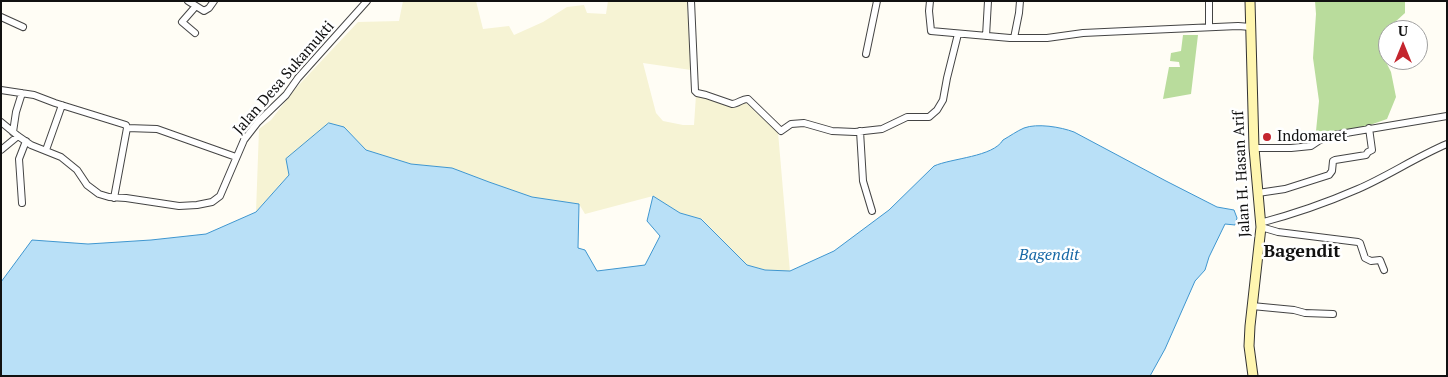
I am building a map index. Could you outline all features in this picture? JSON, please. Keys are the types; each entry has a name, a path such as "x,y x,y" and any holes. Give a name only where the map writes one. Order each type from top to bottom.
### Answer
{"main road":[{"name":"Jalan H. Hasan Arif","path":"1250,1 1254,148 1261,225 1249,346 1253,376"}],"street":[{"path":"188,1 204,11 214,1"},
{"name":"Jalan Desa Sukamukti","path":"1,122 31,145 61,157 77,170 87,185 99,194 114,198 179,206 212,202 220,196 244,140 258,122 286,95 298,78 367,1"},
{"path":"691,1 695,91 732,104 737,104 745,99 748,100 781,131 791,124 804,123 832,131 882,129 907,118 928,117 937,110 943,100 958,34"},
{"path":"866,54 877,1"},
{"path":"930,1 931,31 958,34 1047,38 1083,33 1251,27"},
{"path":"986,36 988,1"},
{"path":"1014,38 1020,1"},
{"path":"1209,1 1209,27"},
{"path":"195,33 182,22 196,6"},
{"path":"1,17 23,27"},
{"path":"1,90 34,95 124,124 127,128 157,129 236,157"},
{"path":"1,150 16,134 16,112 22,93"},
{"path":"46,150 62,105"},
{"path":"1254,148 1311,146 1320,140 1334,135 1447,116"},
{"path":"114,198 127,128"},
{"path":"1258,193 1290,188 1329,175 1332,171 1334,160 1366,156 1372,150 1369,128"},
{"path":"860,131 862,181 872,211"},
{"path":"22,202 18,159 26,141"},
{"path":"1261,225 1300,212 1359,188 1425,153 1447,144"},
{"path":"1261,225 1278,232 1358,242 1365,258 1371,261 1380,260 1384,270"},
{"path":"1252,306 1296,310 1305,313 1333,314"}],"shaded area":[{"path":"403,1 476,1 483,29 509,26 514,35 543,22 567,7 584,5 587,13 606,14 608,1 687,1 691,70 643,63 656,113 663,121 694,125 696,95 736,108 745,102 778,132 790,272 765,270 747,265 702,219 680,213 653,196 585,214 579,204 532,197 452,168 411,164 366,150 344,127 316,134 307,143 289,175 256,212 259,129 271,120 296,88 358,22 399,21"}],"green space":[{"path":"1315,1 1405,1 1405,13 1397,20 1378,20 1378,70 1390,70 1396,97 1387,119 1347,133 1316,131 1319,101 1313,58"},
{"path":"1183,35 1198,35 1191,94 1163,99 1169,67 1180,67 1179,62 1170,61 1171,53 1181,51"}],"water":[{"name":"Bagendit","path":"329,123 344,127 366,150 411,164 452,168 532,197 579,204 578,248 585,250 597,271 645,265 660,236 647,221 653,196 680,213 701,219 747,265 765,270 790,271 834,251 889,210 934,166 982,154 998,146 1003,140 1024,128 1035,126 1056,127 1074,132 1217,207 1234,210 1237,218 1235,225 1225,224 1209,257 1205,270 1195,281 1165,349 1150,376 1,376 1,282 32,240 88,244 206,234 256,212 289,175 286,159"}],"place":[{"name":"Indomaret","path":"1267,137"}],"district":[{"name":"Bagendit","path":"1302,252"}]}
